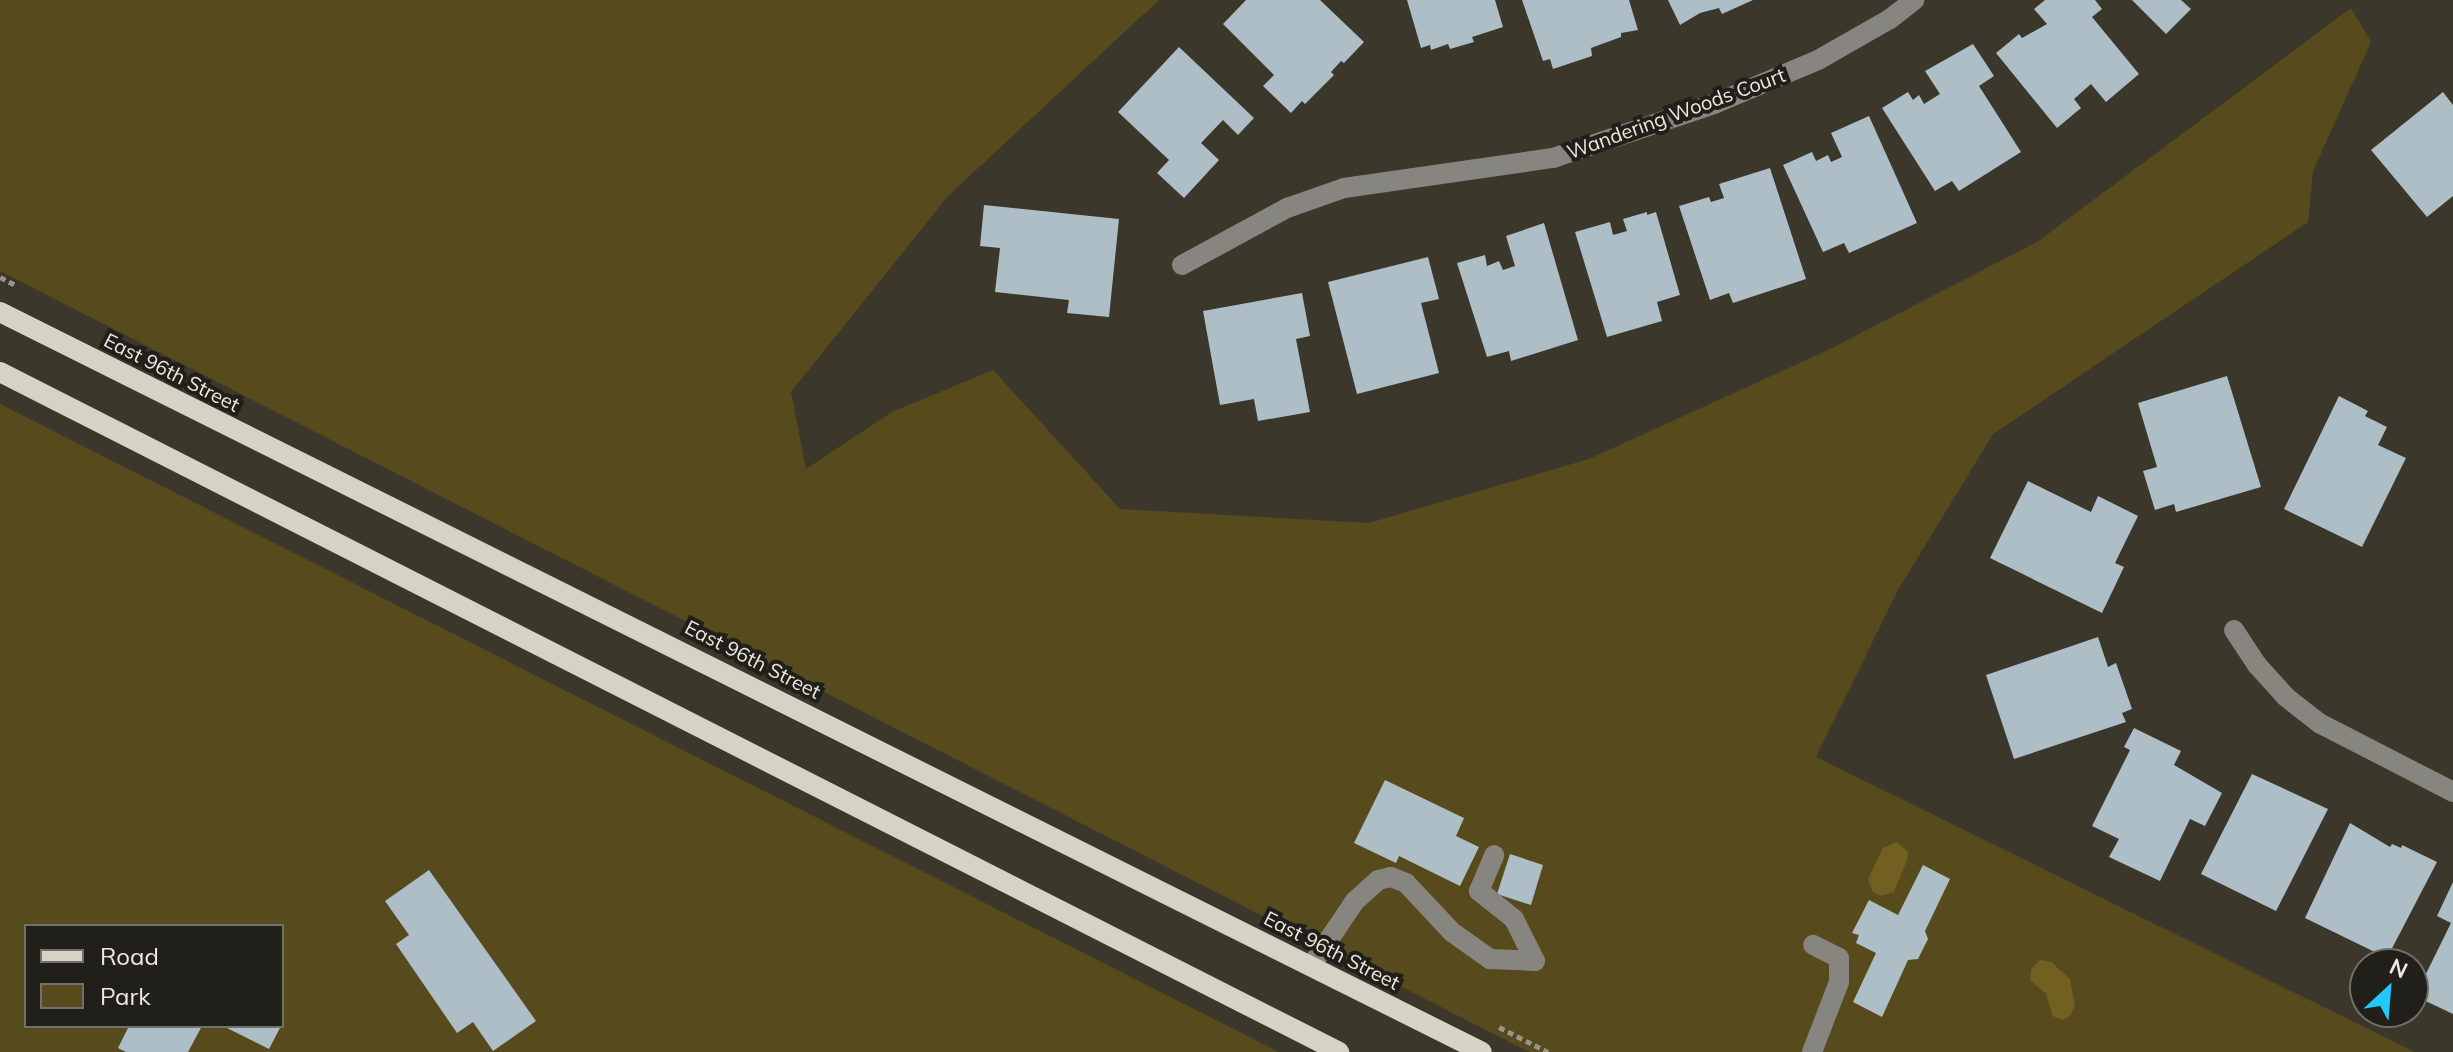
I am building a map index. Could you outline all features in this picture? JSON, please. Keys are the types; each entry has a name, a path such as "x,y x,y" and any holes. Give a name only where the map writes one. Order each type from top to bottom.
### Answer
{"main road":[{"name":"East 96th Street","path":"0,312 1482,1052"},
{"path":"0,372 1339,1052"}],"street":[{"name":"Wandering Woods Court","path":"1182,265 1287,208 1344,188 1553,158 1714,104 1818,60 1890,19 1914,0"},
{"path":"2234,630 2257,665 2286,697 2319,723 2453,792"},
{"path":"1311,966 1355,901 1378,880 1391,877 1406,883 1452,932 1490,959 1535,961 1514,919 1479,891 1494,855"},
{"path":"1812,1052 1839,982 1839,958 1813,945"}],"green space":[{"path":"0,0 1159,0 948,196 791,392 806,469 892,412 993,370 1120,509 1369,523 1589,459 1828,350 2037,242 2351,8 2371,42 2313,171 2308,222 1993,434 1898,590 1816,757 2349,1019 2349,1028 2366,1028 2415,1052 1529,1052 0,271"},
{"path":"0,404 1279,1052 0,1052"}],"shaded area":[{"path":"1897,842 1908,852 1907,860 1894,892 1881,896 1873,892 1868,879 1883,848"},
{"path":"2040,960 2051,962 2070,979 2075,1006 2070,1016 2062,1020 2053,1016 2046,994 2030,980 2031,969"}],"building":[{"path":"1246,0 1320,0 1364,42 1344,63 1341,61 1331,72 1334,75 1305,104 1302,101 1291,113 1263,86 1274,75 1223,24"},
{"path":"1407,0 1495,0 1503,27 1472,37 1474,42 1450,49 1448,44 1431,50 1430,45 1421,48"},
{"path":"1522,0 1629,0 1638,30 1621,33 1621,37 1591,48 1592,56 1553,69 1550,59 1543,61"},
{"path":"1668,0 1753,0 1722,14 1719,8 1700,13 1680,25"},
{"path":"2045,0 2095,0 2102,9 2092,17 2139,74 2106,102 2091,84 2074,99 2081,108 2057,128 1996,53 2019,34 2022,38 2047,24 2034,9"},
{"path":"2132,0 2181,0 2191,9 2166,34"},
{"path":"1973,44 1994,76 1979,86 2021,152 1959,191 1952,181 1935,191 1882,108 1908,92 1913,100 1919,95 1924,104 1940,94 1925,71"},
{"path":"1179,47 1254,118 1238,135 1223,120 1201,143 1219,160 1184,198 1157,173 1169,160 1118,112"},
{"path":"2443,92 2453,105 2453,196 2427,217 2371,150"},
{"path":"1869,116 1917,223 1849,253 1844,243 1823,252 1783,165 1812,152 1816,161 1828,155 1831,162 1842,157 1831,133"},
{"path":"1770,168 1806,279 1733,303 1729,293 1710,300 1679,206 1709,197 1711,202 1724,198 1719,184"},
{"path":"984,205 1119,219 1109,317 1067,313 1069,300 995,292 1000,248 980,246"},
{"path":"1647,212 1647,215 1656,212 1680,295 1657,302 1662,321 1607,337 1575,232 1610,222 1613,235 1627,231 1623,219"},
{"path":"1544,223 1578,340 1511,361 1509,351 1487,357 1457,263 1485,255 1487,266 1499,261 1503,270 1515,266 1506,236"},
{"path":"1428,257 1439,299 1421,303 1439,373 1357,394 1328,282"},
{"path":"1302,293 1310,336 1296,339 1310,412 1258,421 1254,399 1220,405 1203,311"},
{"path":"2227,376 2261,487 2176,512 2174,504 2155,510 2143,471 2157,467 2138,403"},
{"path":"2339,396 2368,411 2365,416 2387,427 2378,445 2406,458 2362,547 2284,509"},
{"path":"2028,481 2091,512 2098,496 2138,516 2115,563 2124,567 2102,613 1990,558"},
{"path":"2098,637 2108,667 2116,663 2132,709 2122,713 2126,722 2014,759 1986,675"},
{"path":"2134,728 2181,751 2174,765 2222,793 2205,826 2190,819 2160,881 2109,857 2119,839 2092,826 2130,750 2124,747"},
{"path":"2252,774 2328,809 2276,911 2201,874"},
{"path":"1385,780 1464,818 1456,836 1479,847 1460,886 1399,856 1396,863 1354,843"},
{"path":"2350,823 2390,847 2392,844 2401,848 2402,845 2437,862 2392,948 2366,948 2305,918"},
{"path":"1510,854 1543,865 1531,905 1497,894"},
{"path":"1923,865 1950,879 1925,931 1928,939 1918,959 1908,960 1882,1017 1853,1002 1876,953 1856,943 1859,935 1852,933 1869,900 1898,915"},
{"path":"429,870 536,1021 493,1051 473,1022 457,1033 396,944 409,935 385,901"},
{"path":"2453,882 2453,1014 2429,1003 2429,968 2451,923 2437,916"},
{"path":"128,1028 201,1028 188,1052 126,1052 118,1048"},
{"path":"227,1028 280,1028 269,1049"}]}
